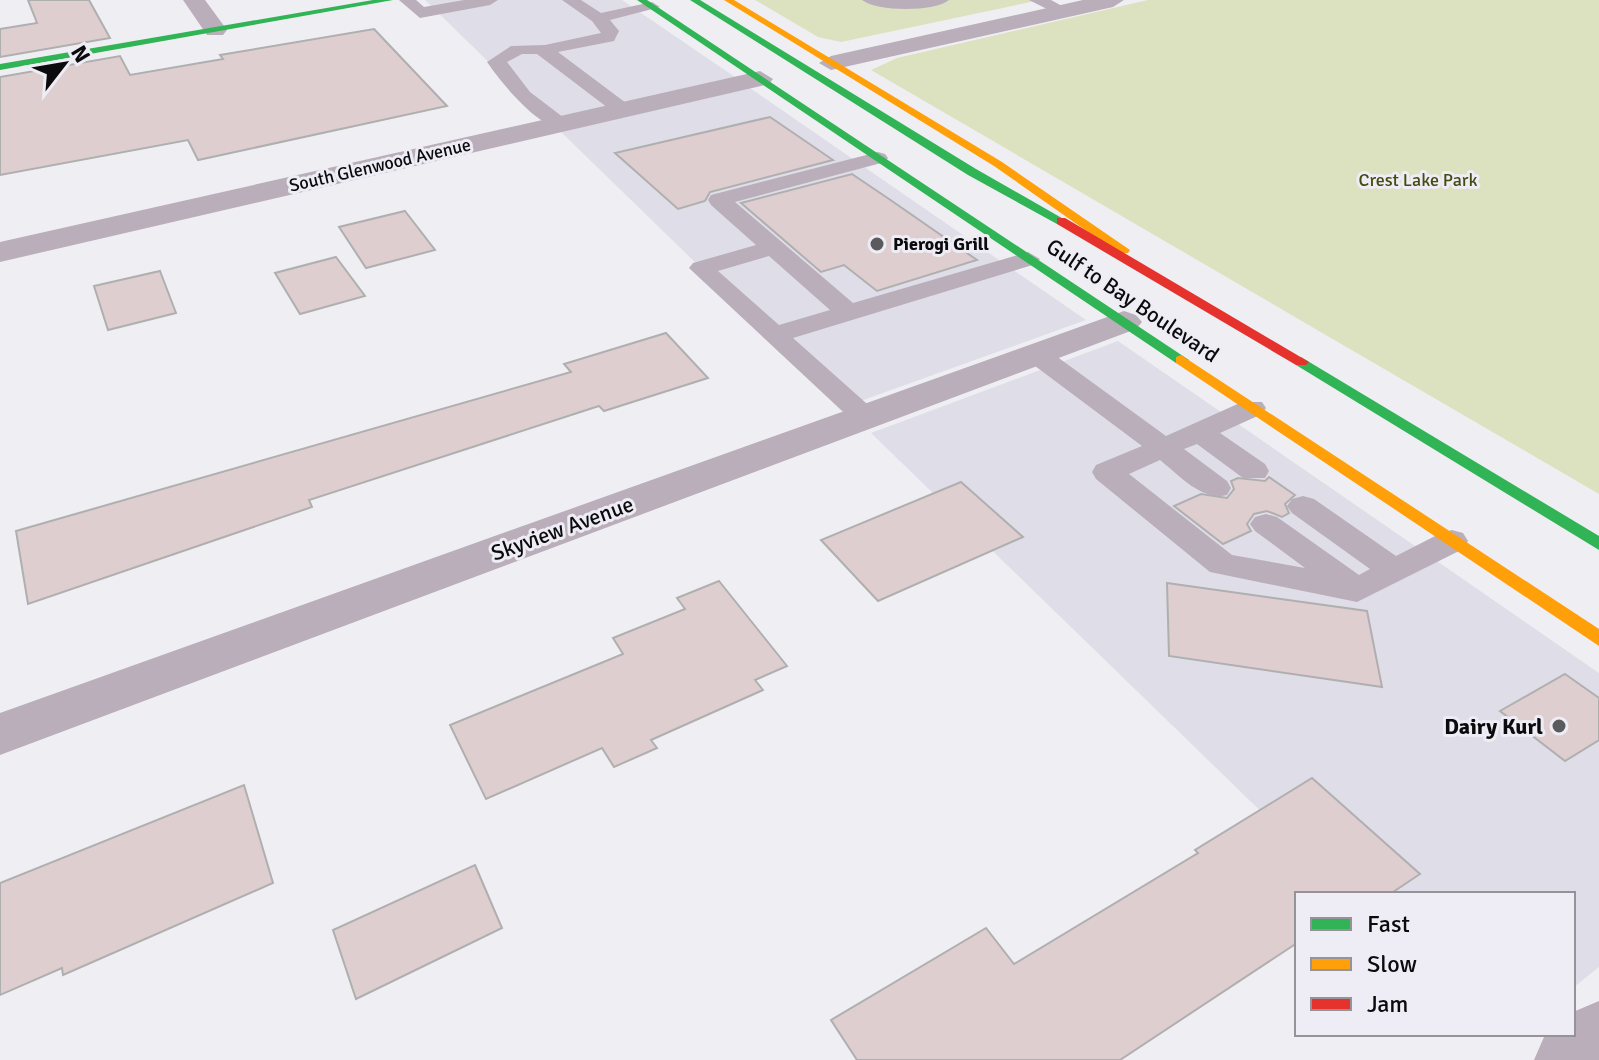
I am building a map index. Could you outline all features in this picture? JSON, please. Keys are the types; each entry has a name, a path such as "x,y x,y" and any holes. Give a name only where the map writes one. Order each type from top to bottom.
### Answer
{"main road":[{"path":"0,67 389,0"},
{"name":"Gulf to Bay Boulevard","path":"694,0 972,172 1168,281 1599,544"},
{"path":"728,0 998,164 1168,281"},
{"name":"Gulf to Bay Boulevard","path":"647,4 1599,639"},
{"path":"1124,322 1167,323"},
{"path":"1332,404 1417,432"}],"street":[{"path":"194,0 215,30"},
{"path":"831,63 1113,0"},
{"name":"South Glenwood Avenue","path":"0,252 760,79"},
{"name":"Skyview Avenue","path":"0,734 1124,322"},
{"path":"1567,1060 1599,1032"}],"lane":[{"path":"407,0 420,13 490,0"},
{"path":"562,124 523,96 496,62 505,53 530,47 544,50 608,37 611,31 598,18 570,0"},
{"path":"870,0 896,5 941,0"},
{"path":"1037,0 1063,11"},
{"path":"598,18 647,4"},
{"path":"544,50 623,110"},
{"path":"849,313 719,200 878,158"},
{"path":"773,248 701,268 865,417"},
{"path":"774,335 1028,259"},
{"path":"1036,354 1216,488"},
{"path":"1252,408 1107,472 1222,564 1357,590 1452,541"},
{"path":"1199,432 1254,471"},
{"path":"1303,506 1395,571"},
{"path":"1266,524 1357,590"}],"shaded area":[{"path":"425,0 622,0 735,77 548,120"},
{"path":"750,88 1086,320 844,407 561,132"},
{"path":"1118,341 1599,673 1599,967 1575,986 1575,892 1344,892 871,433"}],"green space":[{"path":"755,0 1040,0 841,42 818,37"},
{"name":"Crest Lake Park","path":"1148,0 1599,0 1599,494 871,70 897,58"}],"building":[{"path":"28,0 89,0 110,38 0,57 0,29 37,23"},
{"path":"374,29 447,106 198,160 188,140 0,175 0,77 120,56 130,75 223,59 220,55"},
{"path":"770,117 833,160 710,192 705,201 678,209 615,153"},
{"name":"Pierogi Grill","path":"852,174 977,260 877,291 844,265 821,272 741,203"},
{"path":"405,211 435,250 366,268 339,227"},
{"path":"336,257 365,296 300,314 275,273"},
{"path":"160,271 176,313 108,330 94,286"},
{"path":"666,333 708,378 604,411 599,406 309,500 312,507 28,604 16,531 571,372 564,364"},
{"path":"1269,477 1295,495 1285,504 1289,513 1282,517 1267,511 1254,514 1247,524 1251,531 1223,544 1174,506 1201,494 1227,498 1234,489 1231,481 1238,478 1265,481"},
{"path":"961,482 1023,537 878,601 821,540"},
{"path":"719,581 787,666 755,680 763,690 651,740 657,748 614,767 602,748 486,799 450,725 623,654 613,638 685,609 677,598"},
{"path":"1167,583 1367,611 1382,687 1169,656"},
{"name":"Dairy Kurl","path":"1565,674 1599,698 1599,740 1565,761 1500,711"},
{"path":"1312,778 1420,874 1393,892 1295,892 1295,944 1120,1060 857,1060 831,1020 986,928 1014,964 1198,853 1195,850"},
{"path":"244,785 273,883 63,975 62,968 0,995 0,883"},
{"path":"475,865 502,928 356,999 333,930"}],"traffic: fast":[{"path":"0,67 389,0"},
{"path":"641,0 1181,360"},
{"path":"694,0 972,172 1061,221"},
{"path":"1301,362 1599,544"}],"traffic: slow":[{"path":"728,0 998,164 1123,250"},
{"path":"1181,360 1599,639"}],"traffic: jam":[{"path":"1061,221 1301,362"}],"place":[{"name":"Pierogi Grill","path":"877,244"},
{"name":"Dairy Kurl","path":"1559,726"}]}
